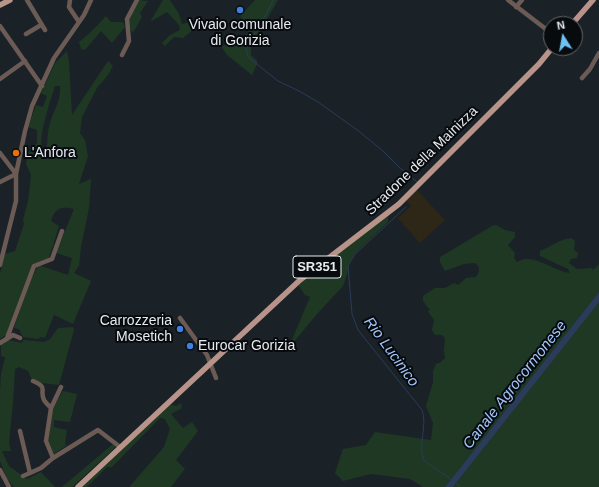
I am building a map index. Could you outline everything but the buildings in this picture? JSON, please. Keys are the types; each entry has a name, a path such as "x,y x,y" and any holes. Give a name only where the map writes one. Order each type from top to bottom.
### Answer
{"main road":[{"path":"0,5 10,0"},
{"path":"579,16 593,0"},
{"name":"Stradone della Mainizza","path":"78,487 300,280 399,204 546,56"}],"street":[{"path":"27,0 45,30"},
{"path":"70,0 69,7 79,22"},
{"path":"0,265 16,201 16,174 32,106 54,58 79,22 91,0"},
{"path":"122,55 129,41 127,19 136,0"},
{"path":"508,0 543,27"},
{"path":"516,7 522,0"},
{"path":"26,34 42,25"},
{"path":"0,26 42,86"},
{"path":"582,78 590,69 599,53"},
{"path":"0,79 25,61"},
{"path":"0,153 16,174"},
{"path":"0,182 16,174"},
{"path":"7,338 34,266 52,259 62,231"},
{"path":"0,244 6,240"},
{"path":"180,318 207,355 216,378"},
{"path":"0,343 13,335 20,338"},
{"path":"33,381 41,384 43,387 43,399 51,408"},
{"path":"53,458 46,441 51,408 62,387"},
{"path":"23,476 41,468 53,458 98,430 120,447"},
{"path":"20,431 30,473"},
{"path":"0,470 9,487"}],"shaded area":[{"path":"416,189 445,220 420,243 398,218 411,206 406,200"}],"green space":[{"path":"138,0 148,1 140,13 142,17 133,33 130,29 129,20 131,12"},
{"path":"163,0 170,0 179,14 182,24 190,22 200,24 183,38 174,37 165,46 162,43 170,35 180,30 179,25 167,12 150,22"},
{"path":"255,0 278,0 251,46 251,55 258,62 252,75 227,55 221,46 241,40 249,31 240,16"},
{"path":"106,16 111,22 123,22 125,27 112,43 101,31 85,50 81,49 79,42"},
{"path":"67,51 69,61 72,115 108,61 113,66 108,75 97,88 82,117 80,133 85,140 88,156 79,184 91,179 89,208 81,247 79,266 74,273 91,281 73,324 54,315 45,338 41,337 38,339 23,337 19,329 14,328 31,276 33,276 38,265 68,275 72,258 56,253 74,209 59,209 54,213 51,221 59,226 49,258 33,264 6,335 0,339 0,274 5,254 15,251 24,224 23,220 28,201 31,175 26,164 28,152 32,151 37,143 37,130 28,127 36,105 43,107 47,96 41,93 55,63","holes":["55,86 60,86 59,97 49,126 46,152 44,154 41,140 42,131"]},
{"path":"388,215 388,222 355,253 348,265 348,271 343,286 288,349 310,297 305,295 298,285"},
{"path":"496,225 505,230 515,232 515,237 508,245 515,253 514,258 517,262 525,259 537,260 564,272 570,273 568,269 540,256 540,251 559,241 571,238 575,241 574,250 578,253 577,258 571,259 569,263 577,269 592,268 593,270 599,264 599,292 445,487 423,487 410,479 371,474 343,481 335,473 343,449 366,445 375,432 431,440 433,423 426,406 433,382 433,371 436,364 445,358 445,339 442,336 435,335 432,330 434,320 428,311 430,310 423,301 423,296 435,288 445,288 454,283 458,285 466,278 476,277 479,272 479,267 475,263 464,264 445,271 440,262 440,257"},
{"path":"599,301 599,487 453,487"},
{"path":"73,327 74,330 59,385 42,383 31,378 28,371 19,367 15,369 9,443 11,451 2,451 9,466 27,479 41,472 55,487 14,487 7,479 0,461 0,390 1,374 5,357 1,356 1,345 8,340 22,343 23,340 44,342 50,339 58,328"},
{"path":"63,391 77,394 70,422 54,420 54,427 67,430 65,444 67,445 54,454 48,441 52,409"},
{"path":"181,403 182,408 171,414 183,428 192,422 198,431 176,460 185,469 171,487 130,486 164,447 170,429 165,419 160,418 112,467 107,467 87,487 80,487 169,404 176,406"},
{"path":"113,444 116,447 72,487 62,487"}],"water":[{"path":"599,292 599,302 453,487 445,487"}],"waterway":[{"name":"Rio Lucinico","path":"273,0 246,50 248,57 278,81 318,102 356,129 417,182"},
{"name":"Rio Lucinico","path":"406,207 355,254 348,266 352,314 358,330 422,410 424,416 422,455 424,460 452,480"},
{"name":"Rio Lucinico","path":"456,483 460,487"}],"place":[{"name":"Vivaio comunale di Gorizia","path":"240,10"},
{"name":"L'Anfora","path":"16,153"},
{"name":"Carrozzeria Mosetich","path":"180,329"},
{"name":"Eurocar Gorizia","path":"190,346"}],"water label":[{"name":"Canale Agrocormonese","path":"515,385"}]}
